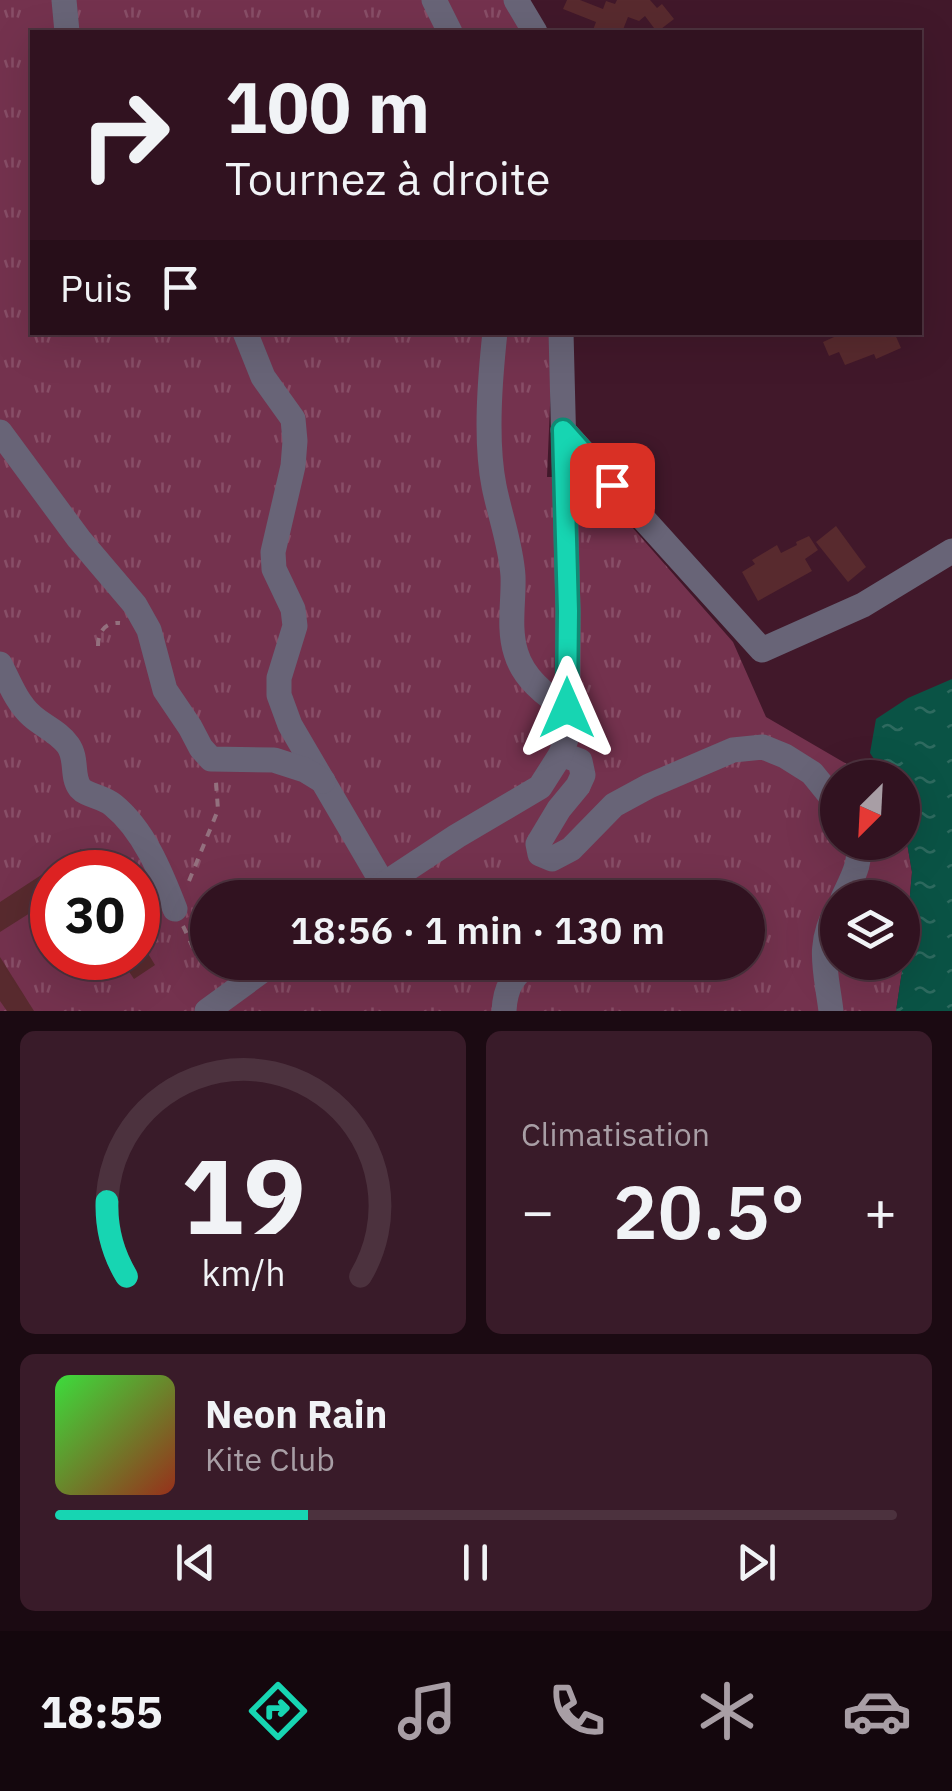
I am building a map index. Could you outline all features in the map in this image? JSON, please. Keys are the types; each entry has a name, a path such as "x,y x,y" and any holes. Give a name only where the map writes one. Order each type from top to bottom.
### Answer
{"street":[{"path":"64,0 67,30"},
{"path":"434,0 449,30"},
{"path":"516,0 535,30"},
{"path":"246,335 263,377 293,419 293,466 272,552 274,569 293,609 295,626 279,678 280,695 290,725 323,781 368,880"},
{"path":"495,335 490,389 493,483 513,575 512,631 516,655 535,685 567,708"},
{"path":"388,880 540,787 561,754 568,732 561,335"},
{"path":"563,430 762,650 863,605 952,552"},
{"path":"0,432 79,539 136,605 149,630 165,690 211,759 274,760 305,770 323,781"},
{"path":"0,664 29,714 71,748 76,761 75,780 81,790 102,796 118,808 151,851 175,909"},
{"path":"561,754 580,761 584,774 538,844 540,854 552,860 571,849 614,805 733,750 762,747 785,756 812,773 820,783"},
{"path":"207,1011 249,980"},
{"path":"504,1011 511,980"},
{"path":"827,980 831,1011"}],"path":[{"path":"98,646 98,634 112,622 149,630"},
{"path":"190,940 175,909 218,810 211,759"}],"green space":[{"path":"0,0 516,0 534,30 30,30 30,335 553,335 547,477 588,477 733,642 766,717 840,760 820,760 820,860 910,860 911,880 820,880 820,980 901,980 896,1011 0,1011"}],"water":[{"path":"952,679 952,1011 896,1011 901,980 920,980 920,880 911,880 910,860 920,860 920,760 875,760 870,753 876,719 908,698"}],"building":[{"path":"567,0 580,0 603,9 606,1 615,4 617,0 650,0 657,8 662,4 674,19 660,30 645,16 639,21 628,17 623,30 593,30 596,22 563,9"},
{"path":"838,335 895,335 901,348 876,359 874,354 845,365 839,352 829,356 823,342"},
{"path":"836,526 866,567 848,582 816,542"},
{"path":"809,536 818,550 805,559 812,571 758,601 742,572 755,564 752,560 777,545 781,553"},
{"path":"30,882 30,913 0,932 0,902"},
{"path":"0,957 34,1011 7,1011 0,1001"}],"route":[{"path":"567,708 563,430 612,485"}]}
